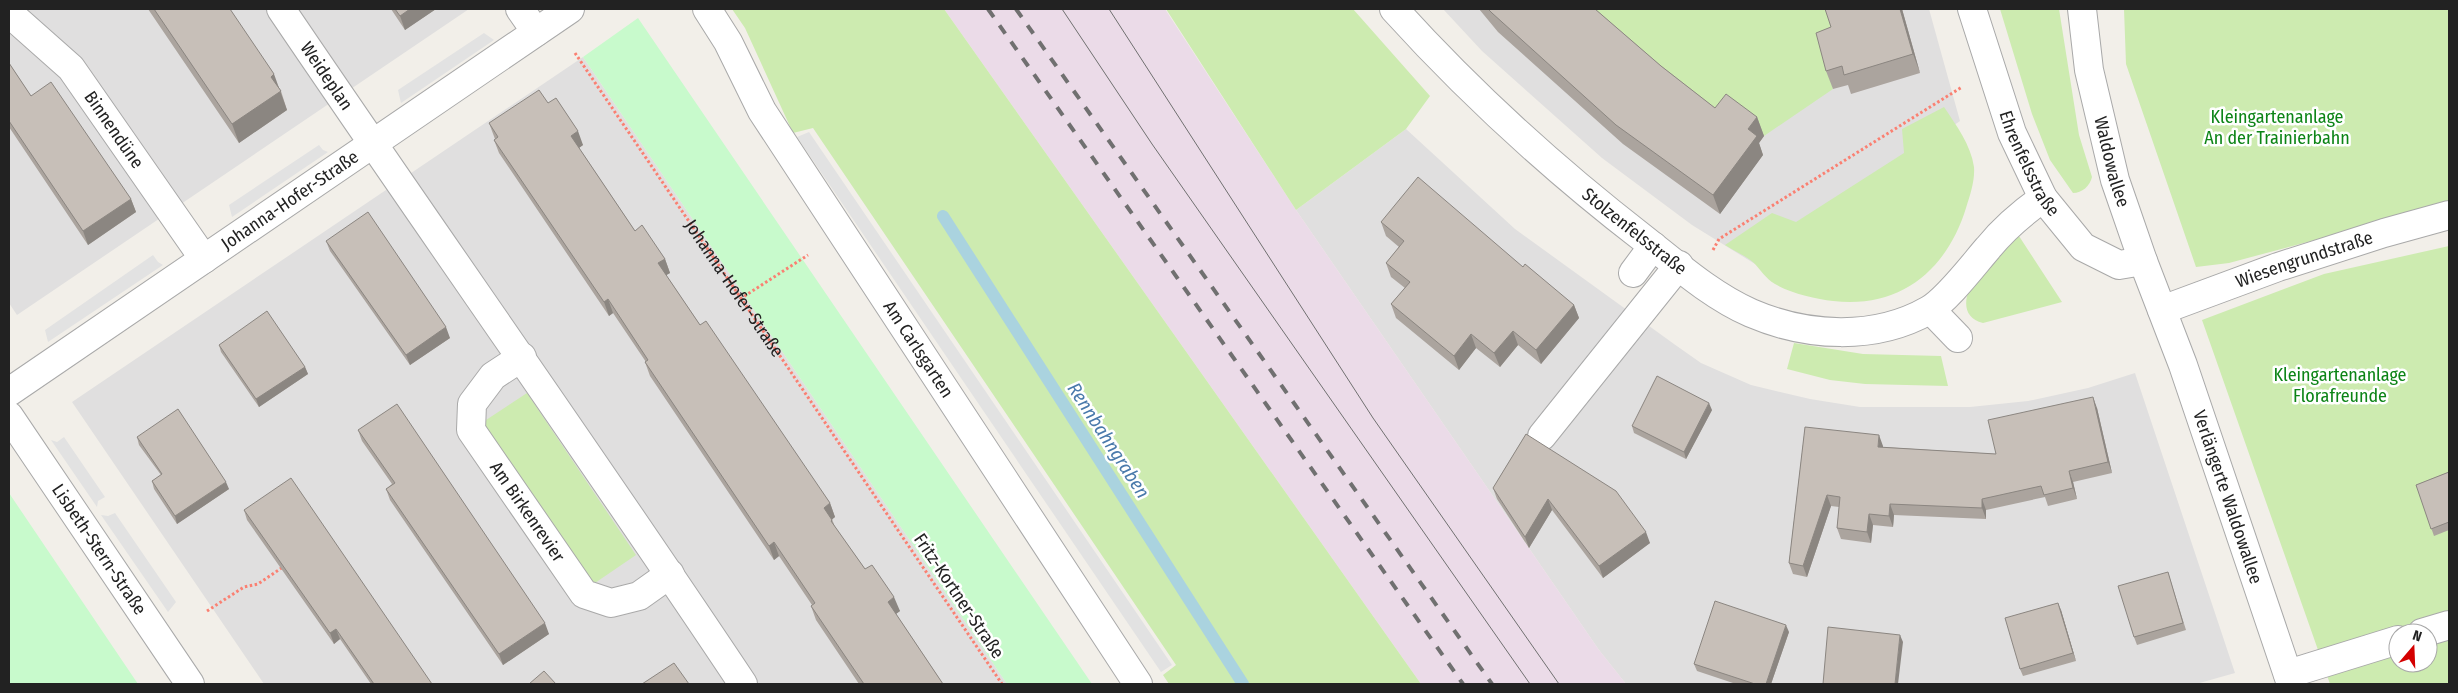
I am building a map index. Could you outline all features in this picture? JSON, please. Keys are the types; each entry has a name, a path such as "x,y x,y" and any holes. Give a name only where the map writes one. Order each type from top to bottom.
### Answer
{"street":[{"name":"Weideplan","path":"281,9 372,144"},
{"path":"520,9 536,32"},
{"name":"Johanna-Hofer-Straße","path":"9,392 570,9"},
{"name":"Am Carlsgarten","path":"707,9 728,42 762,111 1138,684"},
{"name":"Stolzenfelsstraße","path":"1394,9 1431,50 1575,186 1687,272 1753,314 1816,332 1853,333 1893,326 1931,310 2016,218 2042,198"},
{"name":"Ehrenfelsstraße","path":"1972,9 2012,133 2042,198 2083,247 2119,265 2143,261"},
{"name":"Waldowallee","path":"2082,9 2089,70 2100,120 2116,180 2143,261 2162,310"},
{"name":"Binnendüne","path":"9,13 71,68 204,259"},
{"path":"372,144 522,357 743,684"},
{"name":"Wiesengrundstraße","path":"2162,310 2278,268 2384,233 2449,215"},
{"path":"1633,273 1652,246"},
{"path":"1542,436 1687,272"},
{"path":"1931,310 1958,338"},
{"name":"Verlängerte Waldowallee","path":"2162,310 2186,375 2289,679"},
{"name":"Am Birkenrevier","path":"522,357 493,376 472,404 470,430 584,594 611,603 639,596 670,574"},
{"name":"Lisbeth-Stern-Straße","path":"9,416 190,684"},
{"path":"2289,679 2388,644"}],"path":[{"name":"Johanna-Hofer-Straße","path":"575,53 893,522"},
{"path":"1687,272 1719,239 1959,88 1992,75"},
{"path":"740,299 808,255"},
{"name":"Fritz-Kortner-Straße","path":"893,522 1002,684"},
{"path":"207,611 244,587 258,584 289,563"}],"shaded area":[{"path":"9,9 469,9 17,315 9,303"},
{"path":"944,9 1165,9 1296,210 1599,650 1626,684 1421,684"},
{"path":"1443,9 1929,9 1960,121 1755,264 1692,225 1602,158 1482,51"},
{"path":"484,33 494,40 401,103 398,90"},
{"path":"583,57 1007,684 264,684 72,402"},
{"path":"1406,129 1515,229 1701,363 1751,385 1810,399 1860,407 1970,407 2028,401 2088,388 2135,373 2235,673 2196,684 1626,684 1599,650 1296,210"},
{"path":"809,132 1172,665 1161,672 797,137"},
{"path":"319,145 328,152 232,217 229,205"},
{"path":"153,255 163,265 48,342 45,330"},
{"path":"64,437 105,497 98,501 97,507 51,440 57,442"},
{"path":"115,513 176,602 168,612 101,515 108,516"}],"green space":[{"path":"732,9 944,9 1421,684 1169,684 1163,675 1176,665 813,128 793,133 745,28"},
{"path":"1166,9 1353,9 1430,96 1406,129 1296,210"},
{"path":"1581,9 1827,9 1838,46 1823,52 1833,89 1764,136 1733,113 1722,127"},
{"path":"2000,9 2059,9 2079,135 2092,177 2087,186 2079,192 2073,193 2050,160 2032,114"},
{"name":"Kleingartenanlage An der Trainierbahn","path":"2124,9 2449,9 2449,204 2229,263 2196,267 2126,64"},
{"path":"638,18 1092,684 1007,684 583,57"},
{"path":"1944,107 1970,151 1974,167 1973,183 1958,230 1947,250 1933,267 1917,281 1900,291 1879,299 1857,302 1819,299 1795,293 1775,284 1751,260 1725,245 1772,213 1796,222 1904,153 1902,129"},
{"path":"2017,233 2062,302 1983,323 1977,321 1967,311 1966,301 1969,290"},
{"name":"Kleingartenanlage Florafreunde","path":"2449,246 2449,684 2330,684 2202,320 2324,274"},
{"path":"1794,343 1863,354 1941,356 1948,386 1865,384 1830,380 1787,369"},
{"path":"527,393 636,555 592,585 483,422"},
{"path":"9,493 138,684 9,684"}],"building":[{"path":"154,9 230,9 274,74 271,77 281,91 232,124"},
{"path":"395,9 410,9 400,16"},
{"path":"1488,9 1595,9 1661,66 1715,108 1726,94 1757,117 1748,129 1757,136 1713,195 1616,125"},
{"path":"1825,9 1900,9 1913,54 1844,75 1842,66 1826,71 1816,33 1831,27"},
{"path":"9,63 31,96 51,82 131,199 83,231 9,121"},
{"path":"539,90 548,103 556,98 578,131 571,136 635,231 642,225 665,259 658,263 700,325 706,321 830,503 824,508 831,521 865,569 872,565 894,597 888,602 943,684 864,684 811,606 815,603 774,542 769,546 645,362 648,360 608,299 604,302 494,140 498,137 489,123"},
{"path":"1418,177 1523,267 1525,264 1574,305 1536,350 1513,331 1494,353 1471,334 1454,356 1391,304 1410,282 1386,263 1404,241 1381,222"},
{"path":"368,212 446,327 406,355 326,241"},
{"path":"267,311 305,367 256,399 219,345"},
{"path":"1657,376 1709,403 1684,452 1632,426"},
{"path":"2093,397 2108,462 2069,471 2073,488 2044,495 2041,486 1982,499 1982,508 1890,504 1889,516 1869,514 1867,532 1837,528 1840,497 1827,495 1803,566 1789,563 1805,427 1879,435 1878,447 1996,454 1988,420"},
{"path":"397,404 545,623 499,654 386,489 395,483 358,430"},
{"path":"178,409 226,482 175,516 152,481 162,474 137,437"},
{"path":"1526,434 1616,491 1646,532 1599,566 1548,499 1525,537 1493,488"},
{"path":"2449,472 2449,522 2431,529 2416,485"},
{"path":"291,478 432,684 374,684 336,629 330,633 244,510"},
{"path":"2168,572 2183,623 2134,637 2118,586"},
{"path":"1715,601 1786,625 1766,684 1755,684 1694,664"},
{"path":"2058,603 2073,653 2020,669 2005,618"},
{"path":"1828,627 1900,635 1895,684 1823,684"},
{"path":"674,663 689,684 642,684"},
{"path":"544,671 556,684 529,684"}],"waterway":[{"name":"Rennbahngraben","path":"943,216 1243,684"}],"tram line":[{"path":"1062,9 1152,144 1530,684"},
{"path":"1109,9 1373,418 1559,684"}],"railway":[{"path":"988,9 1463,684"},
{"path":"1016,9 1492,684"}]}
